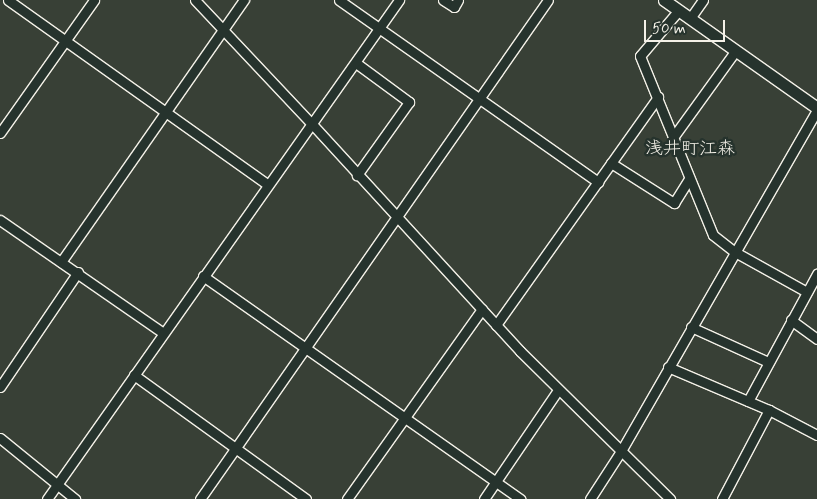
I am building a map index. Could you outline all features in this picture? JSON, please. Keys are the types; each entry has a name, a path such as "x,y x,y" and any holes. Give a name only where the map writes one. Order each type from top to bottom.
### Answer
{"street":[{"path":"8,0 267,184"},
{"path":"0,133 94,0"},
{"path":"195,0 312,124 496,325 558,390 670,499"},
{"path":"61,262 244,0"},
{"path":"339,0 598,182"},
{"path":"47,499 267,184 356,63 398,0"},
{"path":"442,0 454,7 458,0"},
{"path":"200,499 548,0"},
{"path":"590,499 621,451 817,109 691,17 664,0"},
{"path":"691,17 703,0"},
{"path":"679,10 640,56 713,235 735,252 807,292"},
{"path":"674,136 736,50"},
{"path":"356,63 410,102 357,174"},
{"path":"496,325 658,97"},
{"path":"611,163 674,203 689,179"},
{"path":"0,220 164,333"},
{"path":"0,387 78,272"},
{"path":"748,401 817,274"},
{"path":"204,276 520,499"},
{"path":"347,499 482,309"},
{"path":"791,320 817,339"},
{"path":"691,327 768,362"},
{"path":"668,367 769,410 817,435"},
{"path":"134,375 306,499"},
{"path":"484,499 558,390"},
{"path":"722,499 769,410"},
{"path":"0,438 75,499"}],"district":[{"name":"浅井町江森","path":"690,149"}]}
